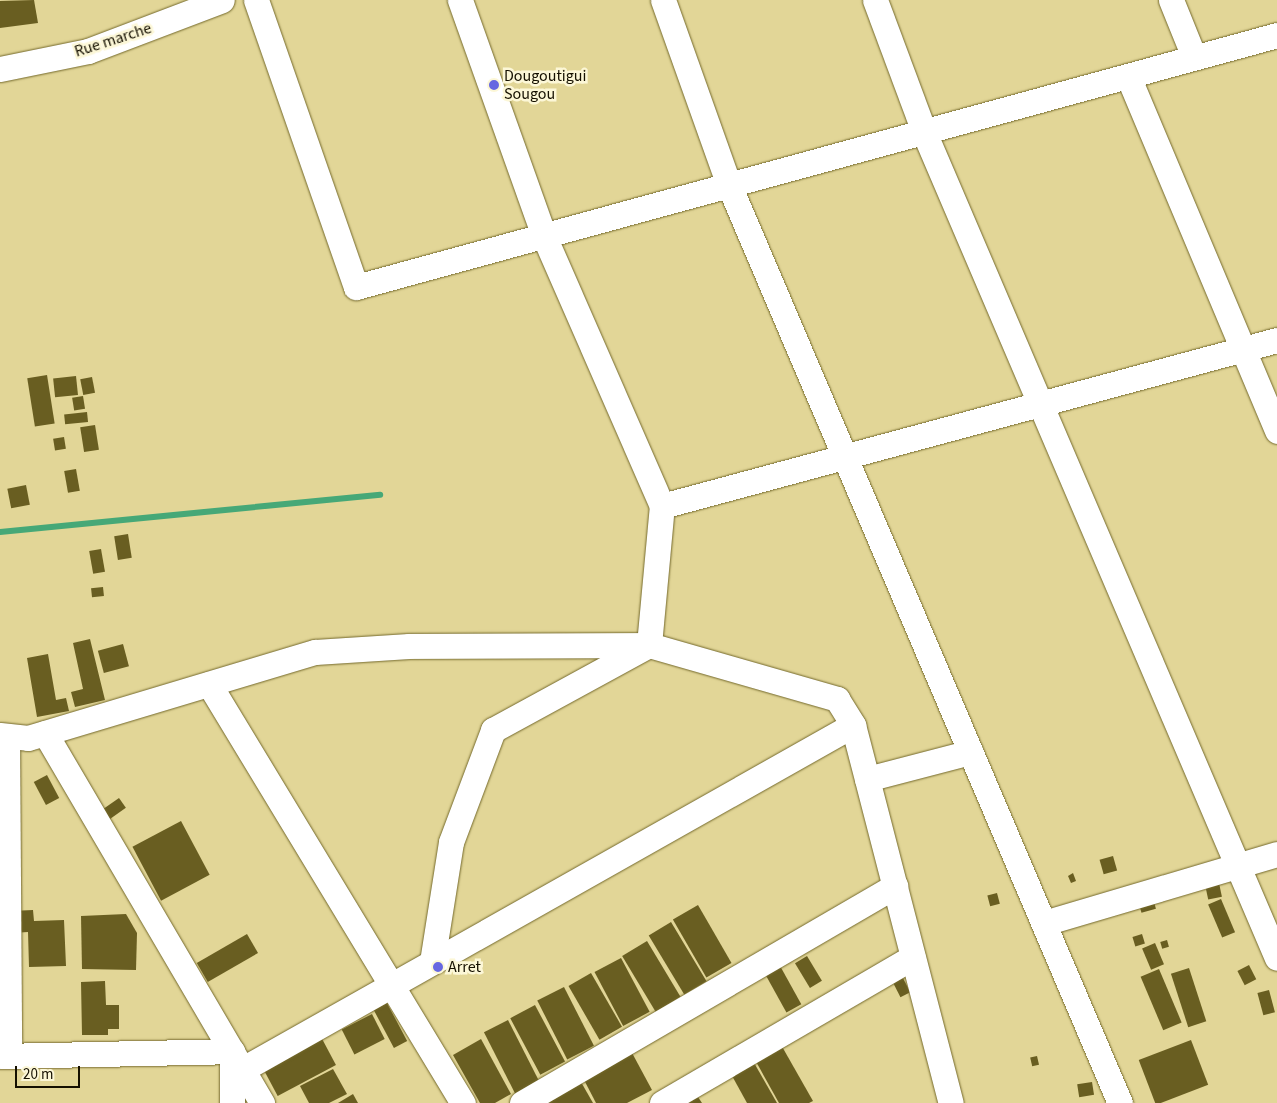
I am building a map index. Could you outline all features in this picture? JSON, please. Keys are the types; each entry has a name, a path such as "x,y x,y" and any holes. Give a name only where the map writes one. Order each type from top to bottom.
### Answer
{"street":[{"name":"Rue marche","path":"0,70 88,51 222,0"},
{"path":"256,0 356,287 1277,35"},
{"path":"460,0 544,236 662,506 649,645"},
{"path":"663,0 729,185 1120,1103"},
{"path":"875,0 924,132 1277,958"},
{"path":"1171,0 1194,57"},
{"path":"1128,76 1277,431"},
{"path":"662,506 1277,340"},
{"path":"432,962 451,842 493,730 649,645"},
{"path":"853,725 392,985 237,1060 4,1055 3,735 28,738 315,652 409,646 649,645 837,699 853,725 952,1103"},
{"path":"209,684 463,1103"},
{"path":"45,733 262,1103"},
{"path":"867,779 971,752"},
{"path":"1044,923 1277,854"},
{"path":"522,1103 894,886"},
{"path":"662,1103 913,957"},
{"path":"232,1103 237,1060"}],"building":[{"path":"34,0 38,23 0,28 0,1"},
{"path":"47,375 55,423 35,427 27,378"},
{"path":"76,376 78,395 55,397 53,378"},
{"path":"92,377 95,393 83,395 80,379"},
{"path":"83,396 85,409 74,411 72,398"},
{"path":"87,412 88,422 65,424 64,414"},
{"path":"95,425 99,450 84,452 80,427"},
{"path":"64,437 66,449 55,451 53,439"},
{"path":"76,469 80,491 68,493 64,471"},
{"path":"26,485 30,505 11,508 7,489"},
{"path":"128,534 132,558 118,560 114,536"},
{"path":"101,549 105,572 93,574 89,551"},
{"path":"103,587 104,596 92,597 91,588"},
{"path":"90,639 105,700 75,707 71,692 83,689 73,643"},
{"path":"123,644 129,666 104,673 98,651"},
{"path":"48,654 56,700 66,698 69,711 37,717 27,658"},
{"path":"47,775 59,798 46,805 34,782"},
{"path":"119,798 126,808 105,822 99,812"},
{"path":"181,821 210,875 161,901 132,847"},
{"path":"1113,856 1117,870 1104,874 1100,860"},
{"path":"1073,873 1076,881 1071,883 1068,876"},
{"path":"1219,883 1222,897 1208,900 1205,886"},
{"path":"997,893 1000,904 990,906 987,896"},
{"path":"1221,899 1235,932 1222,938 1208,904"},
{"path":"1154,902 1156,909 1142,913 1140,906"},
{"path":"698,905 732,963 706,978 673,920"},
{"path":"33,910 34,921 64,920 66,966 29,967 28,932 12,933 11,911"},
{"path":"126,914 137,933 136,970 82,969 81,916"},
{"path":"671,922 707,981 684,995 649,935"},
{"path":"247,934 258,953 208,982 197,963"},
{"path":"1142,934 1145,944 1135,946 1132,937"},
{"path":"1167,940 1169,947 1162,949 1160,942"},
{"path":"647,941 680,997 656,1012 622,956"},
{"path":"1155,943 1164,964 1151,970 1142,948"},
{"path":"807,956 822,981 810,988 795,963"},
{"path":"621,958 650,1012 623,1026 595,972"},
{"path":"779,964 801,1004 786,1012 764,972"},
{"path":"1249,965 1256,979 1245,985 1237,971"},
{"path":"1189,968 1206,1021 1188,1027 1171,974"},
{"path":"1159,969 1182,1022 1163,1030 1141,977"},
{"path":"591,973 622,1027 599,1040 568,986"},
{"path":"903,978 910,992 900,997 893,983"},
{"path":"105,981 106,1005 119,1005 119,1029 108,1029 108,1035 82,1035 81,982"},
{"path":"564,987 594,1046 567,1059 537,1001"},
{"path":"1269,990 1275,1012 1263,1015 1257,993"},
{"path":"387,1003 407,1041 394,1048 374,1010"},
{"path":"535,1005 565,1062 540,1075 510,1018"},
{"path":"372,1014 385,1039 354,1054 342,1029"},
{"path":"508,1020 541,1084 517,1096 484,1032"},
{"path":"320,1035 336,1065 278,1096 262,1066"},
{"path":"481,1039 511,1094 495,1103 480,1103 453,1055"},
{"path":"1191,1040 1208,1085 1161,1103 1155,1103 1139,1060"},
{"path":"780,1043 813,1101 809,1103 779,1103 754,1058"},
{"path":"631,1051 652,1090 627,1103 596,1103 582,1076"},
{"path":"1037,1056 1039,1065 1032,1066 1030,1058"},
{"path":"753,1061 777,1103 747,1103 731,1074"},
{"path":"333,1069 347,1094 329,1103 309,1103 300,1086"},
{"path":"581,1082 593,1103 543,1103"},
{"path":"1092,1082 1094,1095 1079,1097 1077,1084"},
{"path":"353,1094 358,1103 338,1103"},
{"path":"698,1097 702,1103 688,1103"}],"waterway":[{"path":"0,532 380,495"}],"place":[{"name":"Dougoutigui Sougou","path":"494,85"},
{"name":"Arret","path":"438,967"}]}
